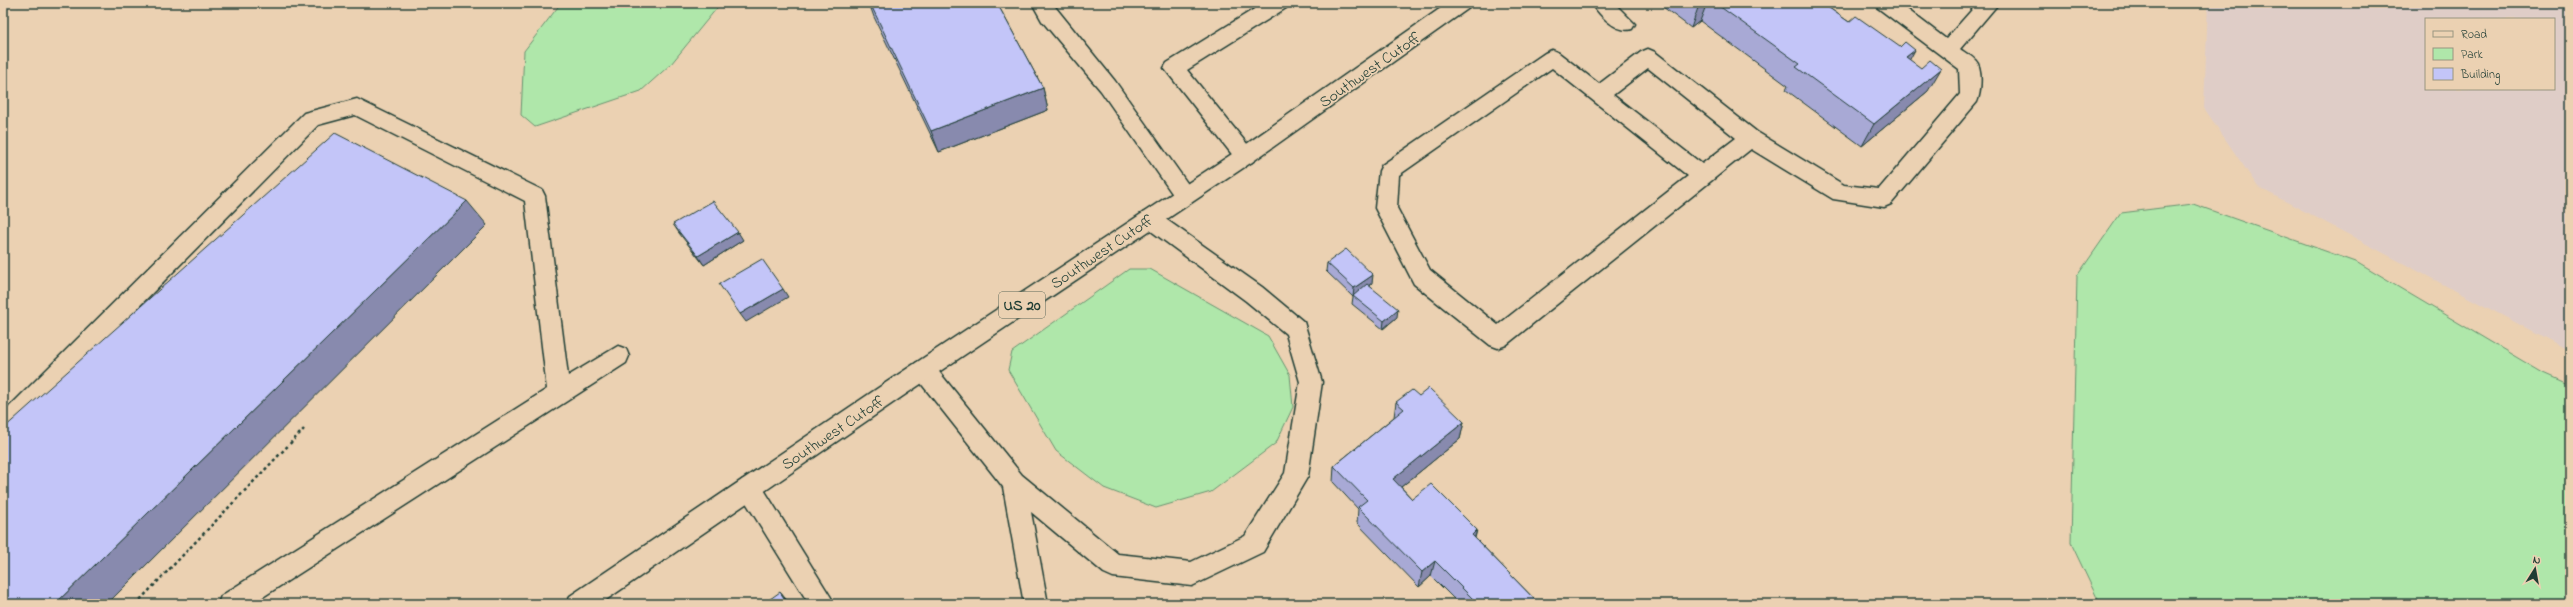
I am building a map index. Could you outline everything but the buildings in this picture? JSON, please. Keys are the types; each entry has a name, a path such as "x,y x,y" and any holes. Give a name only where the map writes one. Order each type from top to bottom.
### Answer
{"main road":[{"path":"1042,3 1049,16 1108,86 1185,196"},
{"path":"1245,156 1174,68 1279,3"},
{"name":"Southwest Cutoff","path":"579,604 924,370 1245,156 1462,3"},
{"path":"1602,3 1624,24"},
{"path":"1599,95 1648,57 1750,138 1840,194 1884,198 1970,96 1969,66 1885,3"},
{"path":"1948,50 1989,3"},
{"path":"1702,176 1552,58 1389,171 1386,208 1422,276 1498,338 1750,138"},
{"path":"3,429 311,119 357,107 535,196 559,394"},
{"path":"924,370 1014,482 1113,565 1192,574 1254,544 1296,476 1304,435 1311,382 1296,329 1254,294 1150,219"},
{"path":"230,604 618,356"},
{"path":"1014,482 1036,604"},
{"path":"750,488 823,604"}],"path":[{"path":"136,604 304,429"}],"shaded area":[{"path":"2208,3 2570,3 2570,351 2258,187 2204,108"}],"green space":[{"path":"561,3 721,3 671,64 641,91 535,127 521,115 524,51"},
{"path":"2193,204 2356,262 2543,373 2570,385 2570,604 2100,604 2071,543 2077,276 2121,213"},
{"path":"1129,269 1150,269 1268,336 1290,375 1293,407 1276,443 1211,492 1156,508 1104,488 1056,451 1008,370 1012,352"}]}
